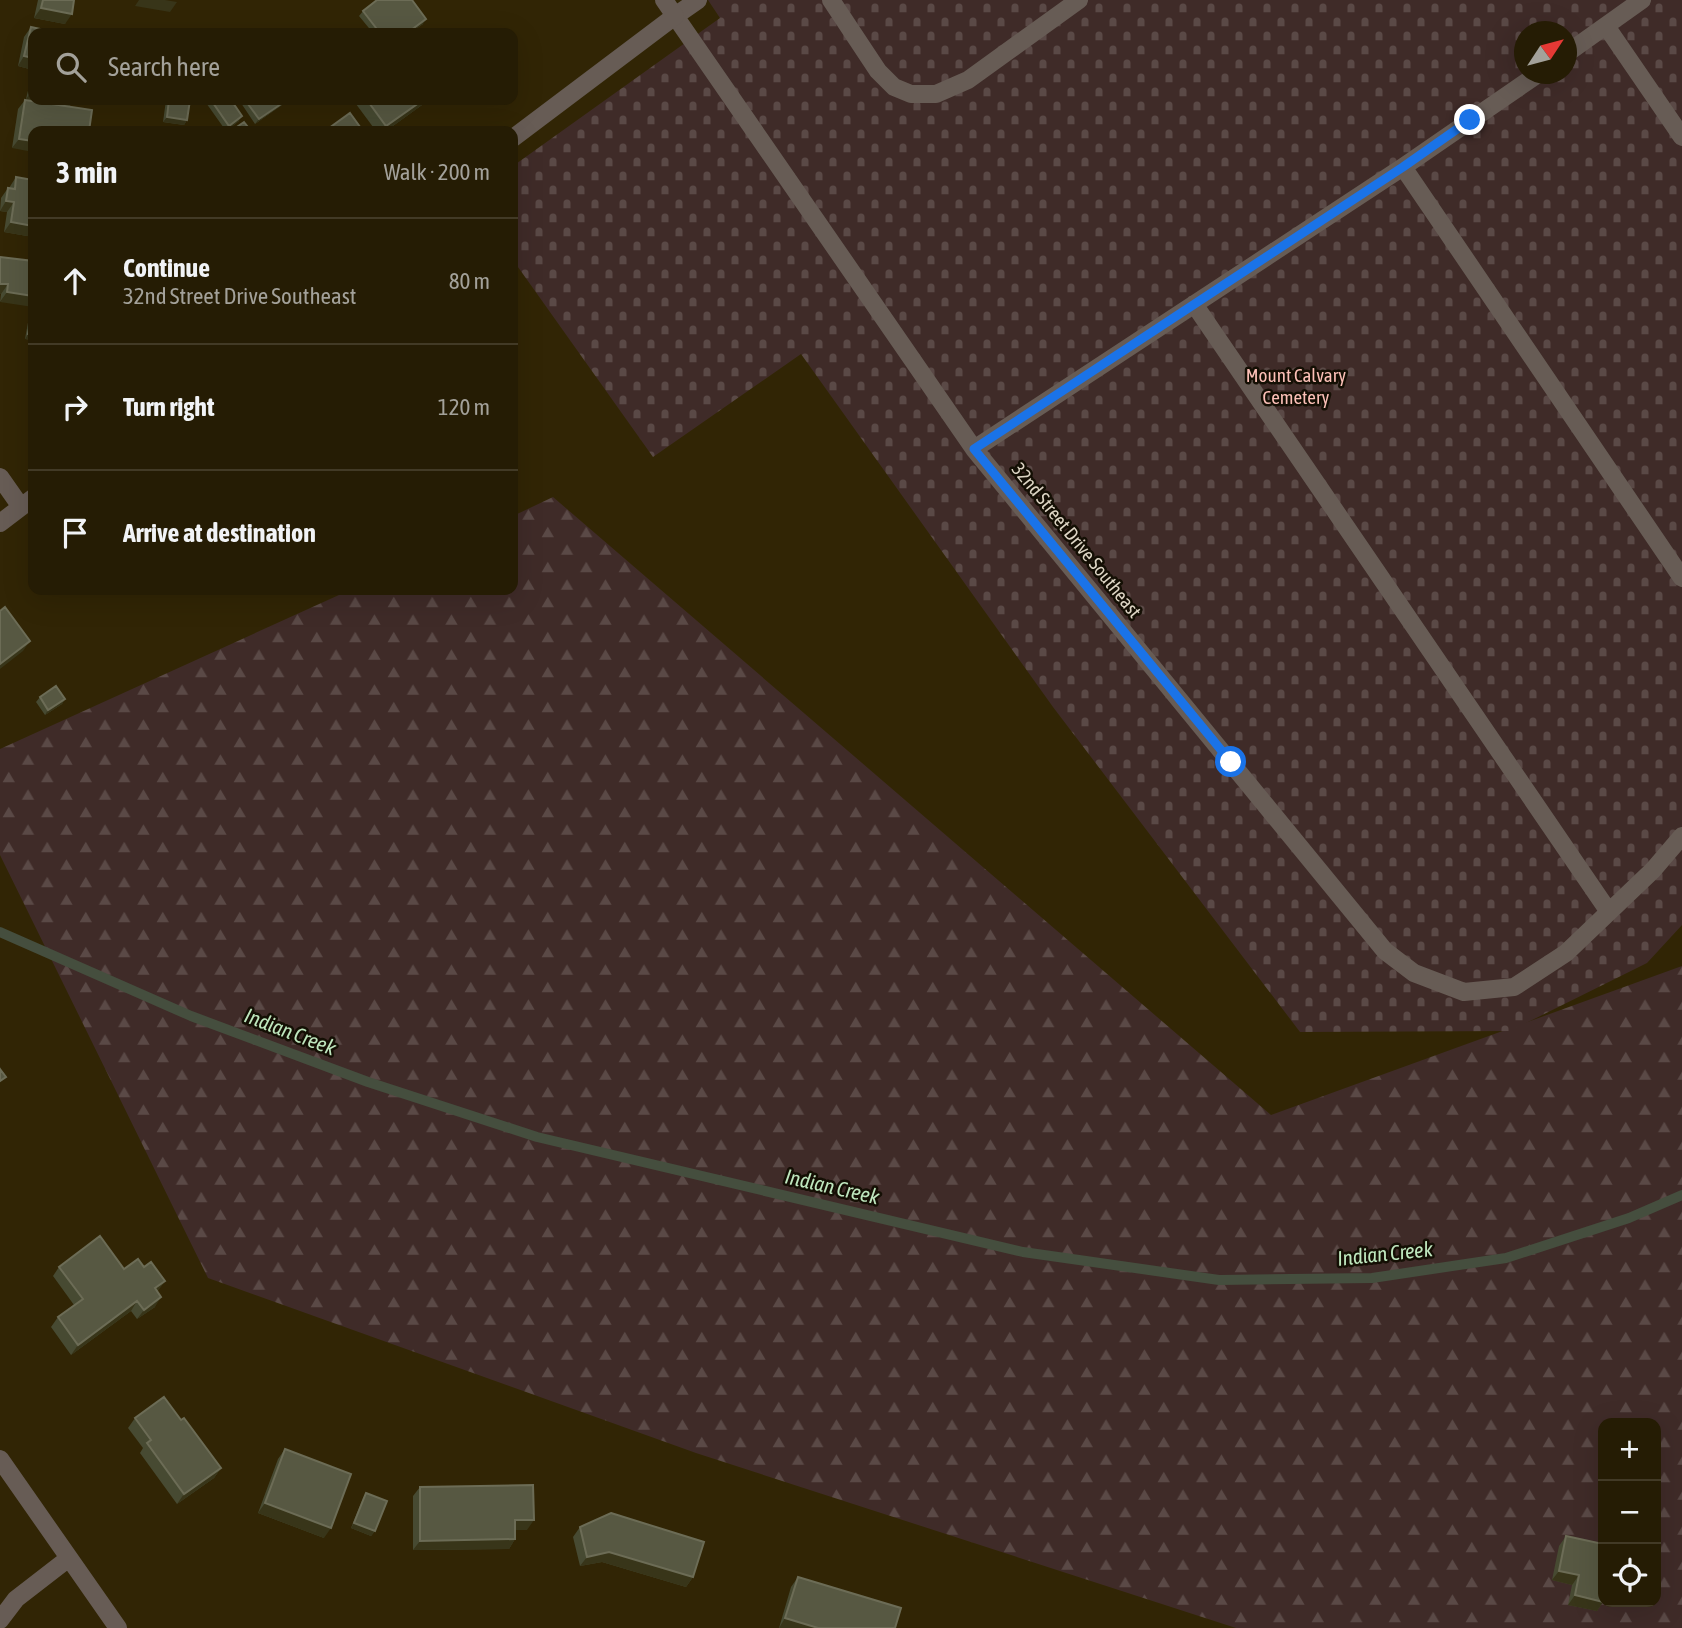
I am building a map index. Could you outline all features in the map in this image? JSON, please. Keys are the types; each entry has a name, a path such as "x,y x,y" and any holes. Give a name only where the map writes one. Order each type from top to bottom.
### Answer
{"street":[{"name":"32nd Street Drive Southeast","path":"664,0 974,449 1385,951 1415,973 1464,992 1514,987 1566,953 1653,870 1682,836"},
{"path":"518,134 698,0"},
{"path":"831,0 878,71 894,87 911,94 936,94 968,80 1058,6 1079,0"},
{"path":"1577,46 1642,0"},
{"path":"1606,26 1682,138"},
{"path":"974,449 1403,167 1523,84"},
{"path":"1403,167 1682,578"},
{"path":"1194,304 1609,912"},
{"path":"0,477 27,503 0,523"},
{"path":"0,1459 118,1628"},
{"path":"0,1620 16,1599 69,1558"}],"green space":[{"name":"Mount Calvary Cemetery","path":"708,0 1682,0 1682,925 1647,963 1510,1031 1300,1032 1053,707 801,354 653,457 518,267 518,162 720,18"},
{"path":"553,497 1271,1115 1682,966 1682,1628 1236,1628 696,1453 208,1278 0,855 0,749 339,595 518,595 518,514"}],"building":[{"path":"43,0 74,0 72,14 41,8"},
{"path":"377,0 412,0 426,19 414,28 376,28 363,11"},
{"path":"28,39 28,57 24,56"},
{"path":"25,100 28,100 28,105 58,105 92,110 90,126 28,126 28,140 19,139"},
{"path":"168,105 189,105 187,120 167,117"},
{"path":"214,105 234,105 242,116 229,126"},
{"path":"249,105 280,105 259,119"},
{"path":"371,105 416,105 386,126"},
{"path":"350,113 359,126 332,126"},
{"path":"16,177 28,179 28,225 11,222 14,202 6,201 8,188 15,189"},
{"path":"0,257 28,260 28,295 7,292 8,284 0,284"},
{"path":"5,607 30,641 0,664 0,611"},
{"path":"56,686 65,699 48,710 40,697"},
{"path":"0,1069 6,1077 0,1081"},
{"path":"100,1236 124,1269 138,1259 144,1267 151,1262 165,1281 155,1288 161,1297 144,1310 137,1301 78,1345 58,1317 83,1299 59,1267"},
{"path":"164,1397 181,1420 184,1418 221,1468 184,1494 147,1443 151,1440 135,1418"},
{"path":"285,1449 351,1474 331,1528 265,1503"},
{"path":"533,1485 534,1520 515,1520 515,1539 420,1541 420,1487"},
{"path":"366,1493 387,1501 375,1531 354,1523"},
{"path":"611,1513 704,1542 693,1577 609,1552 587,1557 580,1527"},
{"path":"1566,1536 1598,1543 1598,1601 1575,1595 1579,1575 1559,1571"},
{"path":"798,1577 901,1608 895,1628 818,1628 785,1618"}],"waterway":[{"name":"Indian Creek","path":"0,932 191,1016 368,1082 537,1137 1023,1252 1219,1280 1372,1278 1506,1258 1629,1218 1682,1195"}],"route":[{"path":"1231,762 974,449 1403,167 1470,120"}]}
